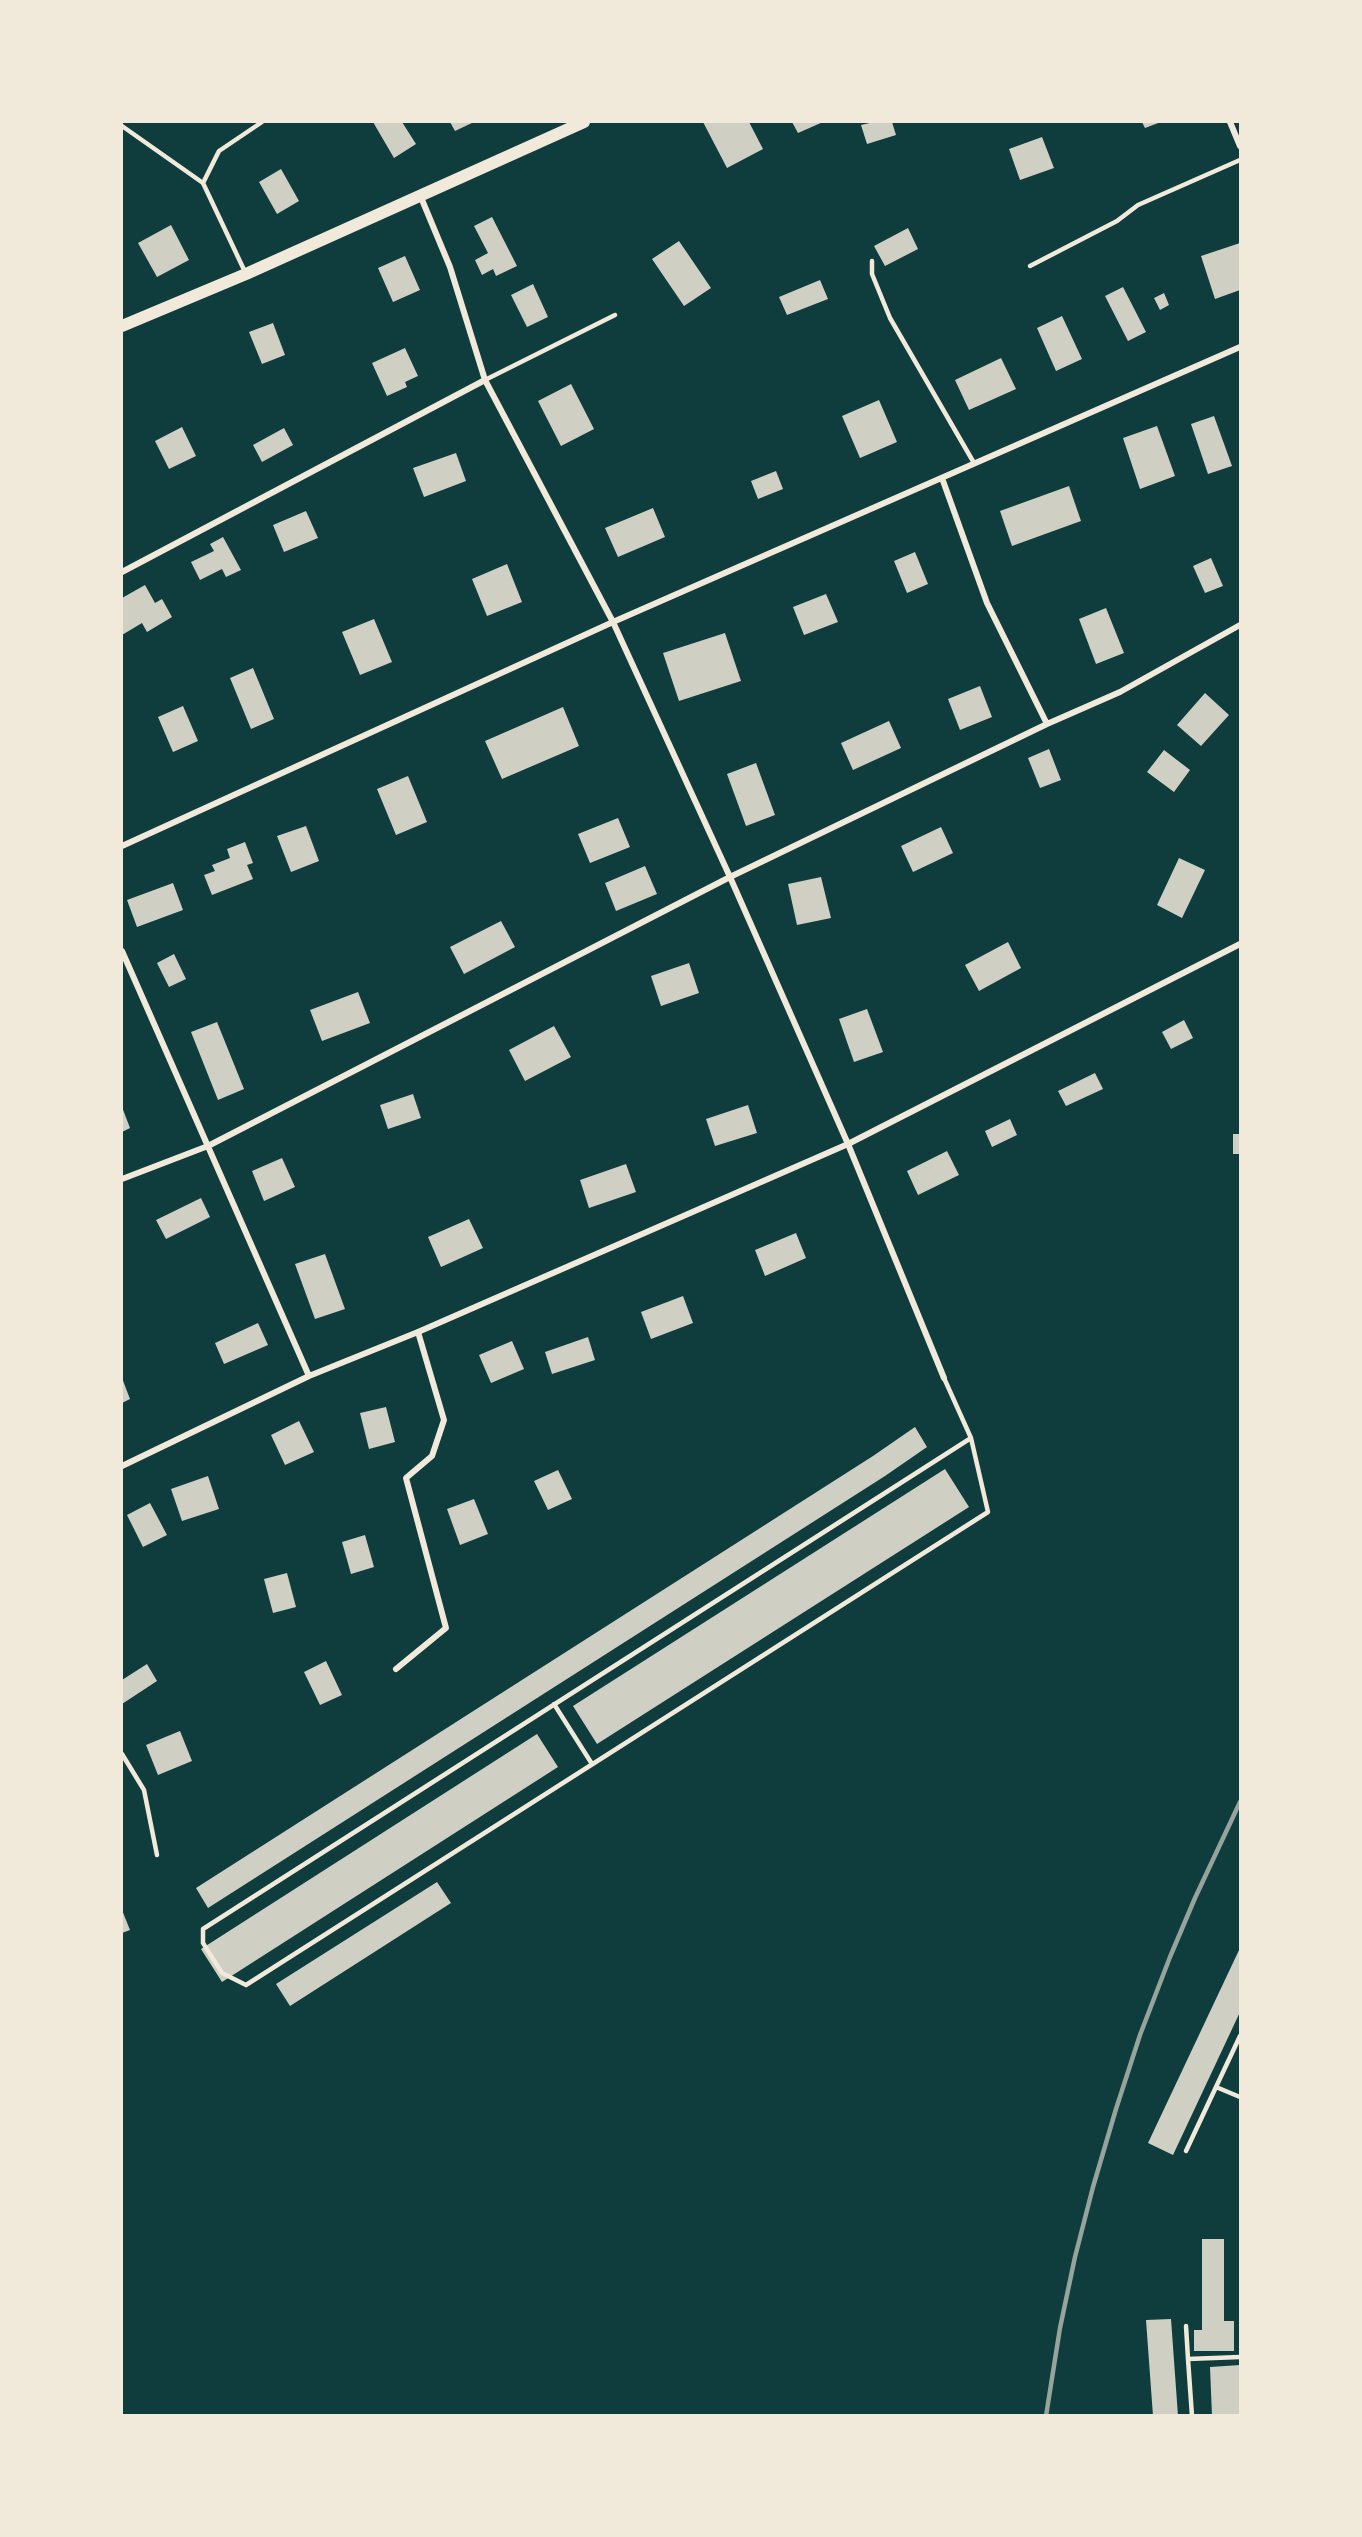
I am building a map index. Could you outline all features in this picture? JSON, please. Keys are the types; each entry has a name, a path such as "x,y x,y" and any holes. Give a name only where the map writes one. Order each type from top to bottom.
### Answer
{"main road":[{"path":"122,326 246,274 584,122"}],"street":[{"path":"1230,122 1240,146"},
{"path":"420,195 450,267 485,380 613,622 730,877 848,1144 944,1378"},
{"path":"122,846 613,622 1240,346"},
{"path":"122,572 485,380"},
{"path":"942,478 987,603 1047,724"},
{"path":"122,1179 208,1146 730,877 1047,724 1120,692 1240,625"},
{"path":"122,1466 309,1376 418,1332 848,1144 1240,944"},
{"path":"122,951 309,1376"},
{"path":"396,1669 446,1628 406,1478 432,1456 444,1420 418,1332"}],"lane":[{"path":"203,183 219,151 262,122"},
{"path":"122,126 203,183 246,274"},
{"path":"1030,266 1117,221 1138,205 1240,160"},
{"path":"872,261 872,274 890,318 974,463"},
{"path":"485,380 615,315"},
{"path":"944,1378 971,1438 988,1512 246,1985 222,1973 203,1943 203,1929 971,1438"},
{"path":"554,1704 592,1764"},
{"path":"122,1754 144,1790 157,1855"},
{"path":"1186,2151 1240,2036"},
{"path":"1216,2087 1240,2097"},
{"path":"1186,2326 1192,2415"},
{"path":"1188,2359 1240,2357"}],"building":[{"path":"373,122 402,122 416,144 394,158"},
{"path":"450,122 474,122 455,131"},
{"path":"703,122 749,122 763,149 727,168"},
{"path":"792,122 823,122 798,133"},
{"path":"892,122 896,135 867,144 861,125"},
{"path":"1142,122 1161,122 1145,128"},
{"path":"1042,137 1054,168 1020,180 1009,149"},
{"path":"281,169 299,201 277,214 259,182"},
{"path":"492,217 517,266 496,276 493,269 482,275 475,260 488,253 474,226"},
{"path":"171,225 189,260 157,277 138,243"},
{"path":"908,228 918,249 885,266 874,246"},
{"path":"679,241 711,288 684,306 652,259"},
{"path":"1240,243 1240,290 1215,299 1201,256"},
{"path":"405,256 420,290 393,302 378,268"},
{"path":"820,280 828,299 787,315 779,297"},
{"path":"533,284 548,317 527,327 511,295"},
{"path":"1123,287 1146,332 1128,341 1105,296"},
{"path":"1164,293 1169,305 1160,310 1154,298"},
{"path":"1062,316 1082,359 1056,371 1037,328"},
{"path":"273,323 285,355 262,364 249,332"},
{"path":"405,348 418,376 405,382 407,387 387,396 372,363"},
{"path":"1001,358 1016,389 969,410 955,380"},
{"path":"571,384 594,429 561,446 538,401"},
{"path":"879,400 897,442 860,458 842,416"},
{"path":"1214,416 1232,466 1208,474 1191,424"},
{"path":"1157,426 1175,476 1140,489 1123,438"},
{"path":"182,427 196,456 169,469 155,441"},
{"path":"284,428 293,445 262,462 253,445"},
{"path":"456,453 466,481 424,497 413,468"},
{"path":"776,471 783,489 758,499 751,481"},
{"path":"1069,486 1081,521 1012,546 1000,511"},
{"path":"653,508 665,537 618,557 605,528"},
{"path":"306,511 318,538 284,552 273,525"},
{"path":"223,537 241,570 226,577 222,569 200,580 191,562 214,551 210,544"},
{"path":"915,552 928,584 907,593 894,561"},
{"path":"1211,558 1223,586 1205,593 1193,566"},
{"path":"507,564 522,602 487,616 472,579"},
{"path":"145,585 155,603 162,599 172,617 147,632 142,623 122,635 122,598"},
{"path":"826,594 838,622 804,635 793,607"},
{"path":"1106,608 1124,653 1096,664 1079,619"},
{"path":"374,619 392,662 360,675 342,632"},
{"path":"725,633 741,681 679,701 663,653"},
{"path":"253,668 274,719 251,729 230,678"},
{"path":"980,686 992,717 960,730 948,699"},
{"path":"1205,693 1229,715 1201,746 1177,725"},
{"path":"183,706 198,741 173,752 158,717"},
{"path":"563,707 579,746 502,779 485,741"},
{"path":"889,721 901,748 853,770 841,743"},
{"path":"1049,749 1061,780 1040,788 1028,758"},
{"path":"1164,750 1190,770 1174,792 1147,772"},
{"path":"756,763 775,815 746,826 727,774"},
{"path":"408,776 427,822 396,835 377,789"},
{"path":"618,818 630,847 590,863 578,834"},
{"path":"306,826 319,861 291,872 277,836"},
{"path":"941,827 953,853 913,872 901,846"},
{"path":"245,842 253,863 247,865 253,879 212,895 204,875 215,871 212,865 230,858 227,849"},
{"path":"1179,858 1205,870 1182,918 1157,905"},
{"path":"645,866 657,894 616,911 605,883"},
{"path":"821,877 831,918 797,925 788,884"},
{"path":"173,883 183,910 137,927 127,900"},
{"path":"501,921 515,947 464,974 450,947"},
{"path":"1008,942 1021,968 979,991 965,965"},
{"path":"174,954 186,979 169,987 157,963"},
{"path":"689,963 699,993 661,1006 651,976"},
{"path":"358,992 370,1023 322,1041 310,1010"},
{"path":"867,1009 883,1052 854,1062 839,1019"},
{"path":"1184,1020 1193,1038 1171,1049 1162,1032"},
{"path":"217,1022 244,1089 218,1100 191,1032"},
{"path":"554,1026 571,1057 525,1081 509,1050"},
{"path":"1095,1073 1103,1089 1066,1106 1058,1091"},
{"path":"413,1094 421,1118 388,1129 380,1105"},
{"path":"748,1105 757,1133 715,1146 706,1119"},
{"path":"122,1107 130,1128 122,1132"},
{"path":"1010,1119 1017,1135 992,1147 985,1131"},
{"path":"1233,1134 1240,1134 1240,1154 1233,1154"},
{"path":"947,1151 959,1175 918,1195 907,1171"},
{"path":"282,1158 295,1187 264,1201 252,1171"},
{"path":"626,1164 636,1192 589,1208 580,1180"},
{"path":"201,1198 210,1217 166,1239 156,1220"},
{"path":"469,1219 483,1248 441,1267 428,1237"},
{"path":"796,1233 806,1258 765,1276 755,1250"},
{"path":"325,1254 345,1309 315,1319 295,1264"},
{"path":"683,1296 693,1323 651,1339 641,1312"},
{"path":"258,1323 268,1345 224,1364 215,1343"},
{"path":"588,1337 595,1360 552,1374 545,1352"},
{"path":"512,1341 524,1369 491,1383 479,1355"},
{"path":"122,1378 130,1399 122,1403"},
{"path":"386,1407 395,1442 369,1449 360,1413"},
{"path":"299,1421 314,1452 285,1465 271,1435"},
{"path":"915,1427 927,1447 885,1476 208,1908 196,1888"},
{"path":"945,1469 969,1507 597,1744 573,1706"},
{"path":"558,1470 572,1499 548,1510 534,1481"},
{"path":"208,1476 219,1509 182,1521 171,1489"},
{"path":"474,1499 488,1534 460,1545 447,1509"},
{"path":"150,1503 167,1535 143,1547 127,1515"},
{"path":"365,1535 374,1567 351,1574 342,1542"},
{"path":"287,1573 296,1607 273,1613 264,1579"},
{"path":"326,1661 342,1695 320,1705 304,1672"},
{"path":"147,1664 157,1681 122,1704 122,1680"},
{"path":"180,1731 192,1761 158,1775 146,1745"},
{"path":"537,1734 558,1767 222,1982 201,1949"},
{"path":"437,1882 451,1903 290,2006 276,1984"},
{"path":"122,1910 130,1930 122,1933"},
{"path":"1240,1948 1240,2012 1173,2155 1148,2143"},
{"path":"1202,2239 1224,2239 1224,2321 1234,2321 1234,2351 1194,2351 1194,2330 1202,2330"},
{"path":"1171,2319 1178,2416 1153,2416 1146,2320"},
{"path":"1240,2365 1240,2416 1212,2416 1210,2367"}],"railway":[{"path":"1046,2416 1060,2328 1075,2257 1116,2109 1140,2035 1170,1957 1240,1802"}]}
